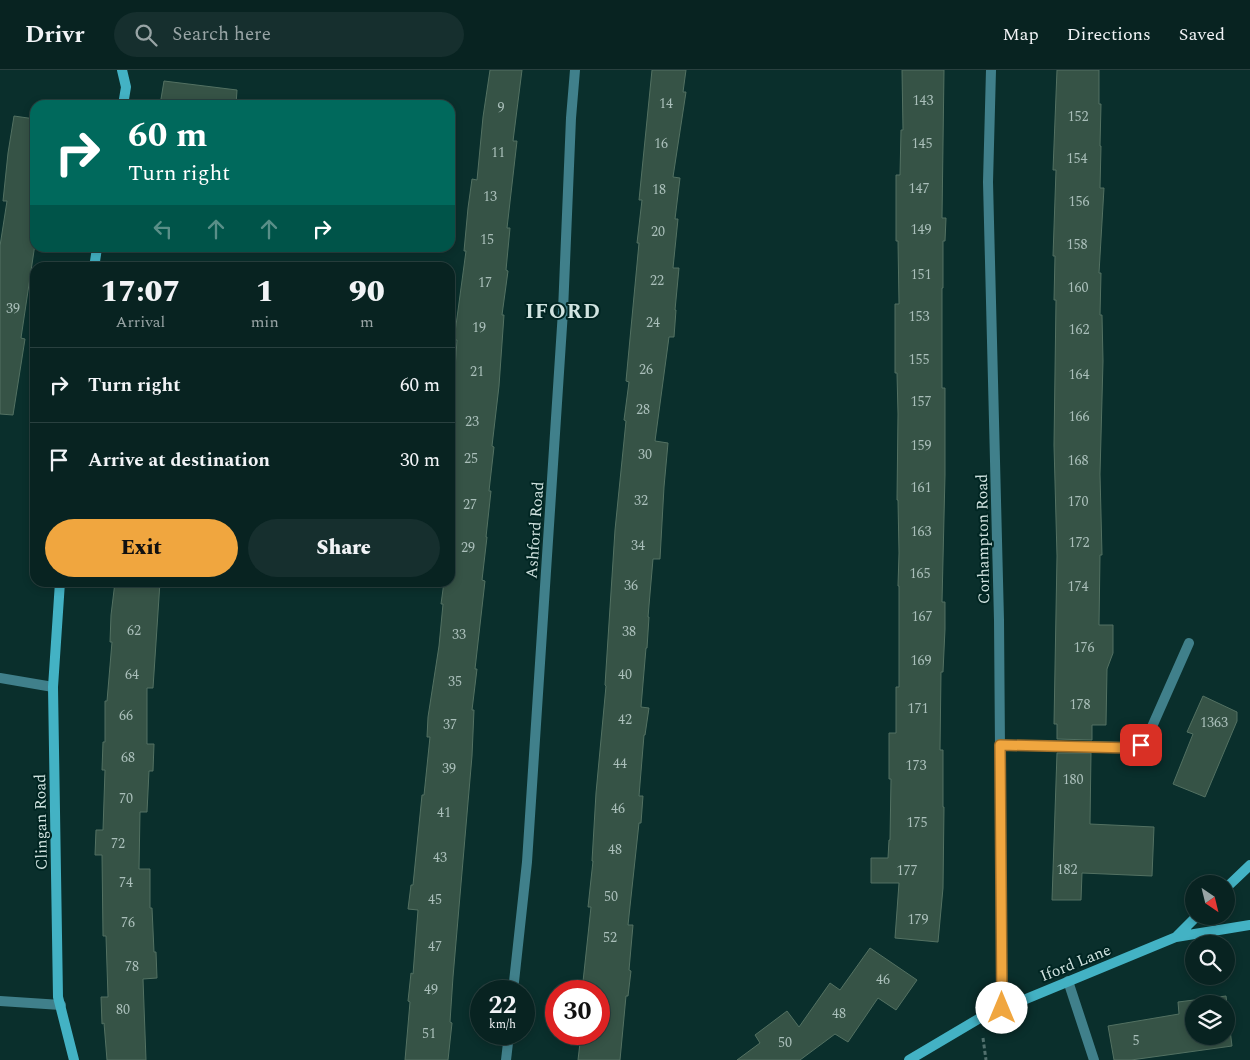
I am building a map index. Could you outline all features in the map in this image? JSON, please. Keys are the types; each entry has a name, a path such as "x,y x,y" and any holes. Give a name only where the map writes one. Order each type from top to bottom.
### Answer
{"street":[{"path":"122,70 126,87 123,100"},
{"name":"Ashford Road","path":"514,980 527,862 563,310 575,70"},
{"name":"Corhampton Road","path":"991,70 988,192 999,620 1002,1008"},
{"name":"Clingan Road","path":"60,587 52,687 58,997 74,1060"},
{"path":"1000,745 1132,748 1141,745 1147,738 1189,643"},
{"path":"0,678 52,687"},
{"path":"1235,879 1250,865"},
{"name":"Iford Lane","path":"1176,937 1188,925"},
{"name":"Iford Lane","path":"909,1060 980,1018 1176,937 1250,925"},
{"path":"1068,981 1094,1060"},
{"path":"0,1001 61,1006"},
{"path":"506,1060 508,1045"}],"building":[{"path":"490,70 522,70 513,141 517,141 507,228 510,228 506,270 508,271 502,315 504,315 499,386 492,446 494,447 489,491 491,491 482,580 485,581 475,669 477,669 472,710 474,710 472,756 453,977 450,1022 452,1023 448,1060 405,1060 410,1002 408,1001 411,973 413,974 418,910 408,909 411,885 413,885 422,795 424,795 430,737 427,737 428,717 439,646 443,587 455,587 455,370 457,340 455,340 455,333 466,251 464,251 468,208 472,179 477,180"},
{"path":"652,70 686,70 683,92 686,92 673,177 680,178 675,219 678,219 673,268 679,268 674,337 669,337 655,441 668,443 660,559 653,559 641,707 649,708 644,735 639,796 643,796 641,823 639,823 628,925 633,925 629,970 631,971 628,996 626,996 620,1060 578,1060 580,1045 610,1045 610,980 583,980 591,907 588,907 606,686 615,530 629,382 626,381 639,243 637,243 642,200 639,200"},
{"path":"902,70 944,70 942,218 946,218 945,241 943,241 942,288 942,388 945,388 945,475 942,602 945,602 945,629 943,672 941,672 940,750 943,750 944,807 943,888 938,942 895,938 899,883 871,883 871,858 888,858 891,779 889,779 889,733 896,733 896,687 899,687 898,414 897,373 895,373 895,304 899,304 898,241 896,241 896,175 900,175 901,130 903,130"},
{"path":"1057,70 1099,70 1099,104 1101,104 1100,188 1104,188 1099,273 1101,273 1100,315 1102,315 1103,361 1100,474 1102,555 1100,555 1099,625 1113,625 1113,653 1107,669 1106,725 1092,725 1092,740 1057,739 1057,724 1054,724 1057,556 1054,445 1056,300 1054,300 1055,256 1053,256 1056,170 1053,170"},
{"path":"164,81 237,90 236,100 161,100"},
{"path":"14,116 30,118 30,252 34,252 32,262 30,262 30,278 21,338 25,339 13,415 0,414 0,246 7,201 3,201"},
{"path":"114,587 160,587 153,688 147,688 147,744 154,744 153,771 149,771 147,812 140,812 139,869 150,869 150,908 152,908 157,978 143,979 146,1060 107,1060 104,1023 102,1024 101,997 108,997 106,936 103,936 102,855 95,855 96,830 103,830 105,770 102,770 103,742 105,742 105,701 107,701 112,642 110,642"},
{"path":"1203,696 1237,712 1237,721 1205,797 1173,784 1193,734 1187,732"},
{"path":"1057,753 1091,753 1090,824 1154,827 1152,876 1082,873 1081,900 1052,900"},
{"path":"870,948 917,980 896,1010 878,998 848,1042 835,1034 800,1060 737,1060 760,1043 755,1035 787,1011 799,1027 830,983 840,990"},
{"path":"1185,1001 1185,1045 1232,1046 1131,1060 1114,1060 1108,1026 1179,1014 1178,1002"}],"district":[{"name":"IFORD","path":"563,311"}],"route":[{"path":"1002,1008 1000,745 1132,748 1141,745"}]}
